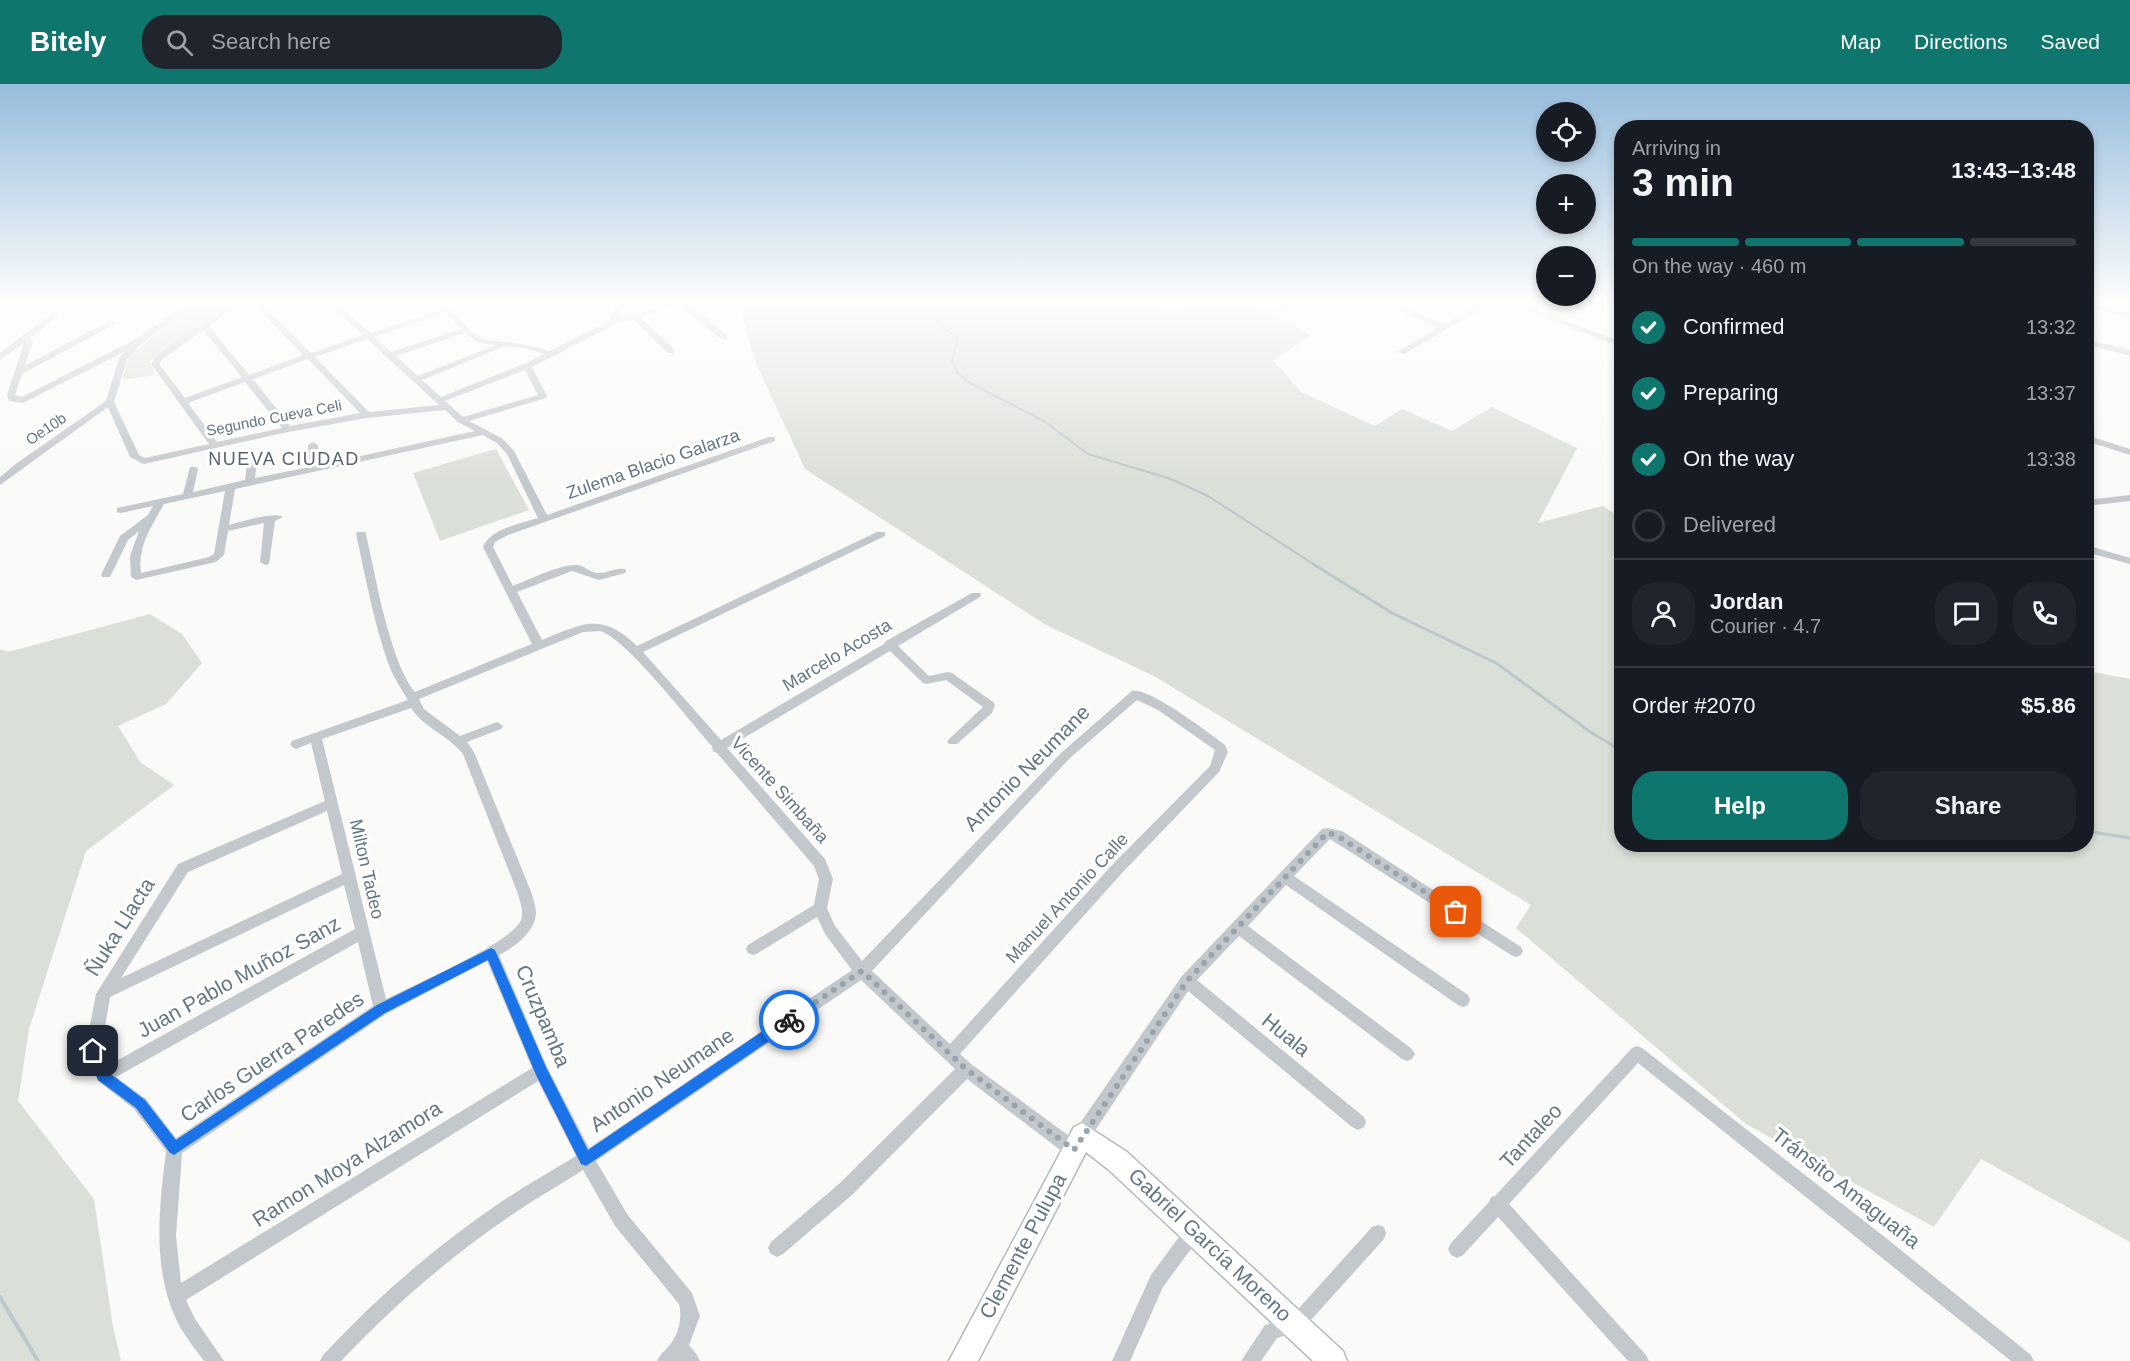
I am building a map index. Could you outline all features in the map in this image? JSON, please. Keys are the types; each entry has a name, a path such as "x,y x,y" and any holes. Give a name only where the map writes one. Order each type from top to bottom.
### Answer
{"street":[{"path":"22,364 12,395 12,399 17,401 28,399 96,364"},
{"path":"19,372 35,364"},
{"path":"110,402 121,364"},
{"path":"155,364 214,444"},
{"path":"235,364 288,429"},
{"path":"182,402 287,364"},
{"path":"316,364 366,415"},
{"path":"401,364 461,420 500,441 511,453 544,519"},
{"path":"418,379 456,364"},
{"name":"Segundo Cueva Celi","path":"110,402 135,457 144,461 288,429 443,403 532,364"},
{"path":"461,420 543,396 527,366"},
{"name":"Oe10b","path":"0,482 20,465 110,402"},
{"path":"121,510 485,432"},
{"name":"Zulema Blacio Galarza","path":"509,591 488,543 504,533 772,439"},
{"path":"2094,441 2130,452"},
{"path":"313,445 314,469"},
{"path":"250,482 252,463"},
{"path":"187,496 193,469"},
{"path":"160,502 140,534 135,550 135,576 212,560 219,553 230,487"},
{"path":"2094,502 2130,498"},
{"path":"106,575 124,538 136,525 154,514"},
{"path":"223,529 274,518 265,562"},
{"path":"361,534 393,660 406,692 413,700 420,715 461,740 496,726"},
{"path":"636,651 881,534"},
{"path":"2094,550 2130,561"},
{"path":"539,646 509,591 571,568 579,568 588,576 598,578 621,571"},
{"name":"Marcelo Acosta","path":"717,748 976,595"},
{"name":"Vicente Simbaña","path":"296,744 413,700 582,628 597,626 615,632 636,651 717,748 820,863 826,879 820,908"},
{"path":"890,644 922,677 927,680 948,676 989,705 988,710 953,741"},
{"name":"Manuel Antonio Calle","path":"950,1054 1117,869 1215,769 1222,752 1221,748 1162,708 1136,694"},
{"name":"Antonio Neumane","path":"328,1361 360,1328 434,1262 507,1208 586,1159 862,971 1066,755 1136,694"},
{"name":"Milton Tadeo","path":"316,738 381,1009"},
{"name":"Cruzpamba","path":"461,740 468,752 525,894 529,912 527,924 519,934 491,953 541,1071 586,1159 621,1220 686,1299 691,1316 679,1357"},
{"name":"Ñuka Llacta","path":"103,1076 93,1051 103,994 183,868 333,803"},
{"name":"Clemente Pulupa","path":"963,1361 1078,1143 1187,981 1327,833 1336,835 1516,951"},
{"path":"103,994 350,876"},
{"path":"1285,877 1463,1000"},
{"path":"753,949 820,908 830,930 862,971 966,1069 1078,1143"},
{"path":"1238,927 1407,1054"},
{"name":"Juan Pablo Muñoz Sanz","path":"103,1076 363,932"},
{"name":"Carlos Guerra Paredes","path":"174,1149 381,1009 491,953"},
{"name":"Huala","path":"1187,981 1358,1122"},
{"name":"Tantaleo","path":"1457,1249 1637,1053"},
{"name":"Tránsito Amaguaña","path":"1637,1053 1931,1282 2025,1361"},
{"path":"777,1248 846,1189 966,1069"},
{"name":"Ramon Moya Alzamora","path":"177,1296 541,1071"},
{"path":"103,1076 140,1104 174,1149 166,1222 172,1283 186,1320 215,1361"},
{"name":"Gabriel García Moreno","path":"1078,1143 1118,1161 1296,1324 1333,1361"},
{"path":"1497,1203 1640,1361"},
{"path":"1121,1361 1157,1281 1193,1232"},
{"path":"1250,1361 1271,1331 1296,1324 1378,1233"}],"shaded area":[{"path":"127,364 151,364 155,375 122,380"},
{"path":"756,364 1276,364 1301,392 1375,426 1402,409 1452,431 1492,407 1577,448 1538,523 1602,506 1614,513 1614,555 1612,557 1614,558 1614,852 2094,852 2094,672 2130,679 2130,1242 1981,1159 1934,1227 1746,1124 1516,928 1531,905 1154,676 1046,625 805,469"},
{"path":"496,449 529,510 440,541 413,473"},
{"path":"150,614 182,634 202,663 166,704 118,726 140,762 174,785 86,851 29,1029 18,1101 94,1199 113,1327 121,1361 0,1361 0,649 8,652"}],"waterway":[{"path":"953,364 958,373 968,382 1044,421 1088,454 1171,479 1208,496 1315,565"},
{"path":"1313,564 1392,613 1496,663 1589,731 1614,746"},
{"path":"2094,832 2130,838"},
{"path":"0,1297 38,1361"}],"way so far":[{"path":"789,1020 862,971 966,1069 1074,1150 1187,981 1327,833 1336,835 1456,912"}],"district":[{"name":"NUEVA CIUDAD","path":"284,459"}],"route":[{"path":"93,1051 103,1076 140,1104 174,1149 381,1009 491,953 541,1071 586,1159 789,1020"}]}
